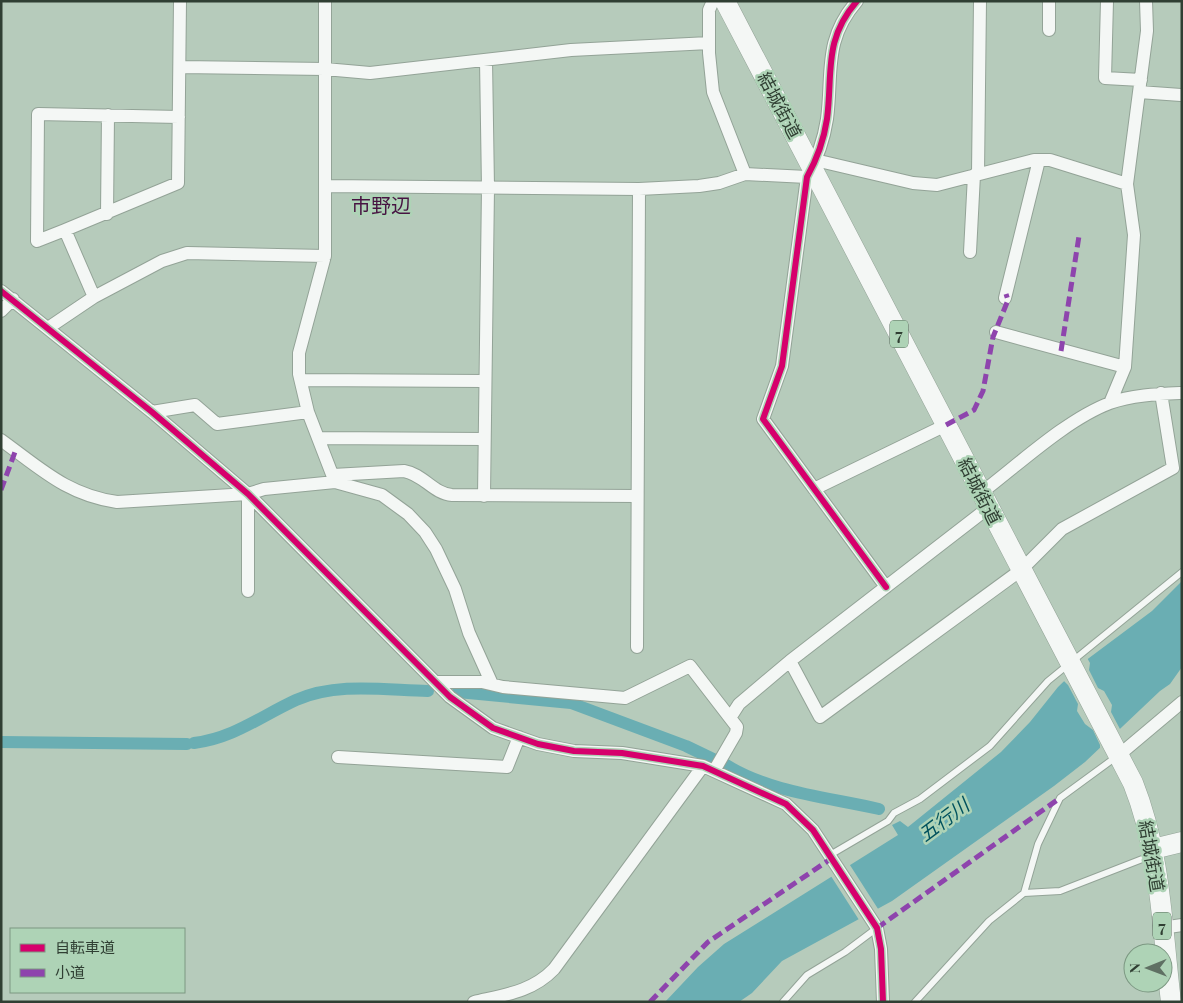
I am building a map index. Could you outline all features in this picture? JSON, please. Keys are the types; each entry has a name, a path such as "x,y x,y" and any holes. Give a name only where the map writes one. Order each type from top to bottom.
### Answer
{"main road":[{"name":"結城街道","path":"726,1 1021,570 1072,664 1118,753 1141,803 1154,852 1171,1002"},
{"path":"1154,852 1182,842"}],"street":[{"path":"179,117 38,114 37,241 107,214 178,183 180,67 180,1"},
{"path":"325,1 325,256 300,353 301,380 308,412 334,478 382,495 408,514 425,532 455,589 469,633 492,684"},
{"path":"713,1 709,10 709,43 713,92 745,174"},
{"path":"857,1 837,30 828,68 827,119 812,168 782,366 763,419 886,587"},
{"path":"970,252 976,174 980,1"},
{"path":"1049,1 1049,30"},
{"path":"1107,1 1105,78 1181,95"},
{"path":"1110,403 1125,367 1134,235 1128,184 1147,31 1146,1"},
{"path":"180,67 325,69 370,73 571,50 709,43"},
{"path":"484,496 488,188 486,60"},
{"path":"107,214 108,115"},
{"path":"324,186 639,189 699,186 719,183 745,174 812,168 937,185 1039,160 1050,160 1128,184"},
{"path":"1005,298 1039,160"},
{"path":"637,647 639,189"},
{"path":"65,230 94,298"},
{"path":"48,328 94,298 162,261 187,253 325,256"},
{"path":"1,291 152,412 248,494 435,682 480,720 538,744 574,751 622,753 709,768 786,804 812,830 876,925 881,949 883,1002"},
{"path":"1,311 13,299"},
{"path":"996,332 1125,367"},
{"path":"301,380 485,381"},
{"path":"730,718 739,704 790,661 886,587 1081,418 1110,403 1161,394 1182,393"},
{"path":"790,661 820,717 1021,570 1062,529 1173,468 1161,394"},
{"path":"152,412 195,405 217,424 308,412"},
{"path":"814,489 946,425"},
{"path":"318,438 484,439"},
{"path":"1,440 47,476 74,490 104,500 117,502 248,494 264,489 334,478 404,471 415,472 448,495 637,496"},
{"path":"248,494 248,591"},
{"path":"435,682 455,681 492,684 625,698 690,666 737,727 736,733 554,969 544,979 527,989 474,1002"},
{"path":"1118,753 1182,702"},
{"path":"338,757 506,767 519,737"},
{"path":"1162,928 1182,925"}],"lane":[{"path":"832,858 888,821 894,813 920,800 990,746 1048,681 1072,664 1182,572"},
{"path":"1024,894 1038,844 1060,798 1118,753"},
{"path":"915,1002 989,922 1024,894 1060,890 1154,852"},
{"path":"783,1002 807,975 844,952 876,925"}],"water":[{"name":"五行川","path":"1182,581 1182,667 1170,684 1160,691 1085,762 892,901 782,961 752,993 739,1002 665,1002 698,967 724,944 898,835 892,825 900,821 908,827 1001,752 1030,722 1058,687 1085,661 1152,611"}],"pier":[{"path":"1086,656 1090,663 1089,670 1098,688 1104,691 1112,705 1111,712 1121,731 1100,751 1100,745 1093,730 1085,724 1077,711 1078,704 1068,685 1062,679"},
{"path":"848,862 880,912 861,923 829,873"}],"waterway":[{"path":"194,743 235,731 283,706 312,694 361,688 428,691"},
{"path":"458,692 571,703 686,746 713,759"},
{"path":"1,742 187,744"},
{"path":"726,765 762,782 781,788 879,809"}],"marked path":[{"path":"1061,351 1079,236"},
{"path":"946,425 974,410 983,391 993,337 1008,300 1006,294"},
{"path":"1,490 15,452"},
{"path":"877,928 1060,798"},
{"path":"650,1002 708,942 832,858"}],"cycle path":[{"path":"857,1 846,15 834,43 826,126 820,149 807,177 782,366 763,419 886,587"},
{"path":"1,291 152,412 248,494 450,697 493,728 538,744 574,751 622,753 703,766 786,804 813,830 877,928 881,949 883,1002"}],"district":[{"name":"市野辺","path":"381,204"}]}
